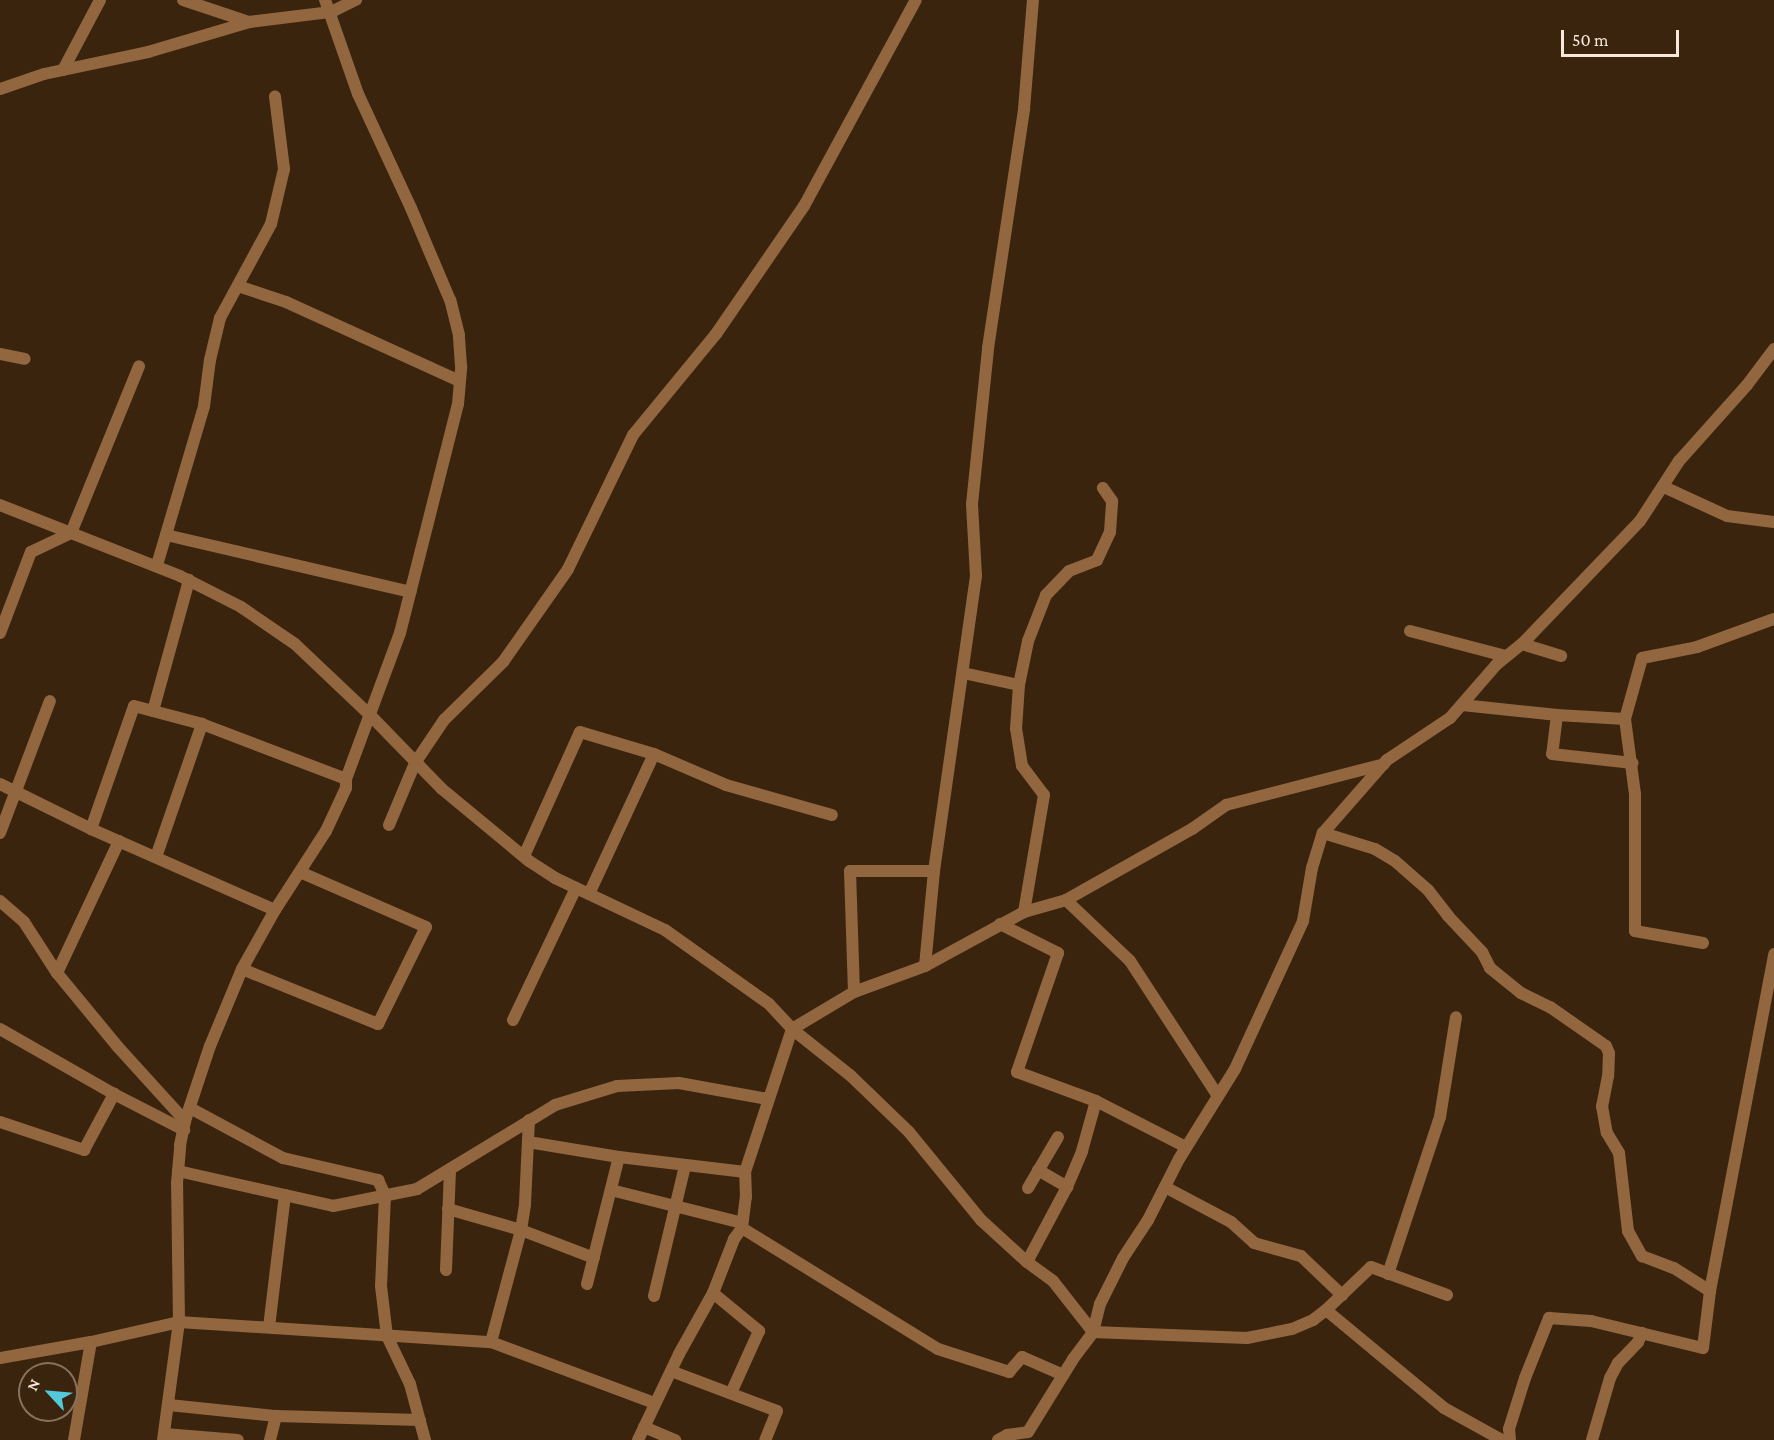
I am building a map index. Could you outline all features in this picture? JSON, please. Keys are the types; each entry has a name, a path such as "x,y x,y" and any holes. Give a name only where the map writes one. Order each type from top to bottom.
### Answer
{"street":[{"path":"63,70 100,0"},
{"path":"183,0 249,22"},
{"path":"237,1440 164,1437 178,1322 180,1145 210,1046 242,969 275,910 326,831 346,788 346,779 400,633 449,442 459,381 459,335 450,300 411,208 358,94 325,0"},
{"path":"0,89 63,70 148,52 249,22 330,12 356,0"},
{"path":"389,825 415,764 444,720 503,662 568,569 633,435 716,334 804,206 916,0"},
{"path":"925,966 934,871 976,576 972,504 988,348 1024,110 1033,0"},
{"path":"157,565 204,406 210,360 220,318 271,224 284,169 275,97"},
{"path":"238,286 286,302 459,381"},
{"path":"998,1440 1007,1435 1030,1436 1063,1375 1093,1332 1100,1304 1110,1281 1148,1220 1186,1147 1235,1069 1303,921 1312,868 1323,833 1384,764 1450,718 1505,656 1522,644 1640,521 1679,461 1769,361 1774,349"},
{"path":"0,354 25,359"},
{"path":"0,633 31,552 70,533 139,366"},
{"path":"1664,487 1727,516 1774,522"},
{"path":"1024,912 1044,795 1022,766 1016,729 1019,685 1028,641 1046,595 1069,571 1097,560 1110,532 1112,501 1103,488"},
{"path":"0,505 157,565 189,580 241,607 295,644 370,715 415,764 524,856 555,878 665,930 769,1004 792,1029 851,1076 909,1132 981,1220 1027,1262 1053,1281 1093,1332 1247,1338 1292,1329 1313,1320 1326,1310 1371,1268 1447,1295"},
{"path":"166,535 410,592"},
{"path":"153,711 189,580"},
{"path":"1703,943 1635,932 1635,794 1625,719 1641,658 1696,647 1774,619"},
{"path":"1410,632 1505,656"},
{"path":"1522,644 1561,656"},
{"path":"963,674 1019,685"},
{"path":"0,833 50,701"},
{"path":"1462,705 1557,715 1625,719"},
{"path":"91,829 134,706 202,724 346,779"},
{"path":"1557,715 1552,754 1632,763"},
{"path":"156,857 202,724"},
{"path":"524,856 580,732 654,754 726,785 832,815"},
{"path":"589,894 654,754"},
{"path":"638,1440 654,1403 713,1293 734,1239 742,1226 745,1172 792,1029 854,992 925,966 1024,912 1065,900 1192,829 1226,805 1384,764"},
{"path":"0,784 91,829 275,910"},
{"path":"1323,833 1375,849 1395,861 1428,890 1448,916 1482,952 1490,968 1521,993 1550,1007 1606,1046 1610,1053 1602,1106 1607,1133 1619,1153 1628,1231 1642,1256 1674,1268 1710,1291"},
{"path":"57,973 119,841"},
{"path":"854,992 850,870 934,871"},
{"path":"242,969 378,1024 426,927 300,872"},
{"path":"513,1020 576,888"},
{"path":"1065,900 1130,961 1218,1096"},
{"path":"0,901 24,922 57,973 185,1126"},
{"path":"1000,924 1058,953 1017,1072 1096,1101 1186,1147"},
{"path":"1510,1440 1509,1428 1525,1378 1549,1318 1591,1321 1703,1348 1710,1291 1774,954"},
{"path":"1388,1274 1440,1117 1456,1017"},
{"path":"0,1029 114,1094 185,1126"},
{"path":"178,1171 333,1206 417,1189 555,1105 617,1086 679,1083 768,1099"},
{"path":"0,1122 84,1150 114,1094"},
{"path":"1027,1262 1067,1187 1082,1151 1096,1101"},
{"path":"190,1108 282,1158 378,1180 385,1195 381,1286 387,1336 410,1384 425,1440"},
{"path":"491,1342 521,1230 525,1204 529,1120"},
{"path":"1028,1188 1058,1137"},
{"path":"528,1142 619,1157 745,1172"},
{"path":"587,1284 619,1157"},
{"path":"654,1296 685,1166"},
{"path":"446,1270 450,1168"},
{"path":"1038,1170 1067,1187"},
{"path":"1165,1187 1231,1222 1254,1243 1301,1256 1342,1295"},
{"path":"611,1190 675,1205 742,1226 938,1349 1009,1372 1022,1357 1063,1375"},
{"path":"269,1327 285,1195"},
{"path":"448,1209 521,1230 594,1258"},
{"path":"713,1293 759,1331 731,1393"},
{"path":"1326,1310 1444,1408 1502,1440"},
{"path":"0,1358 91,1342 178,1322 491,1342 654,1403"},
{"path":"1592,1440 1610,1378 1618,1363 1638,1342 1642,1333"},
{"path":"74,1440 91,1342"},
{"path":"671,1371 777,1411 765,1440"},
{"path":"169,1405 276,1416 420,1420"},
{"path":"270,1440 276,1416"},
{"path":"644,1427 675,1440"}]}
